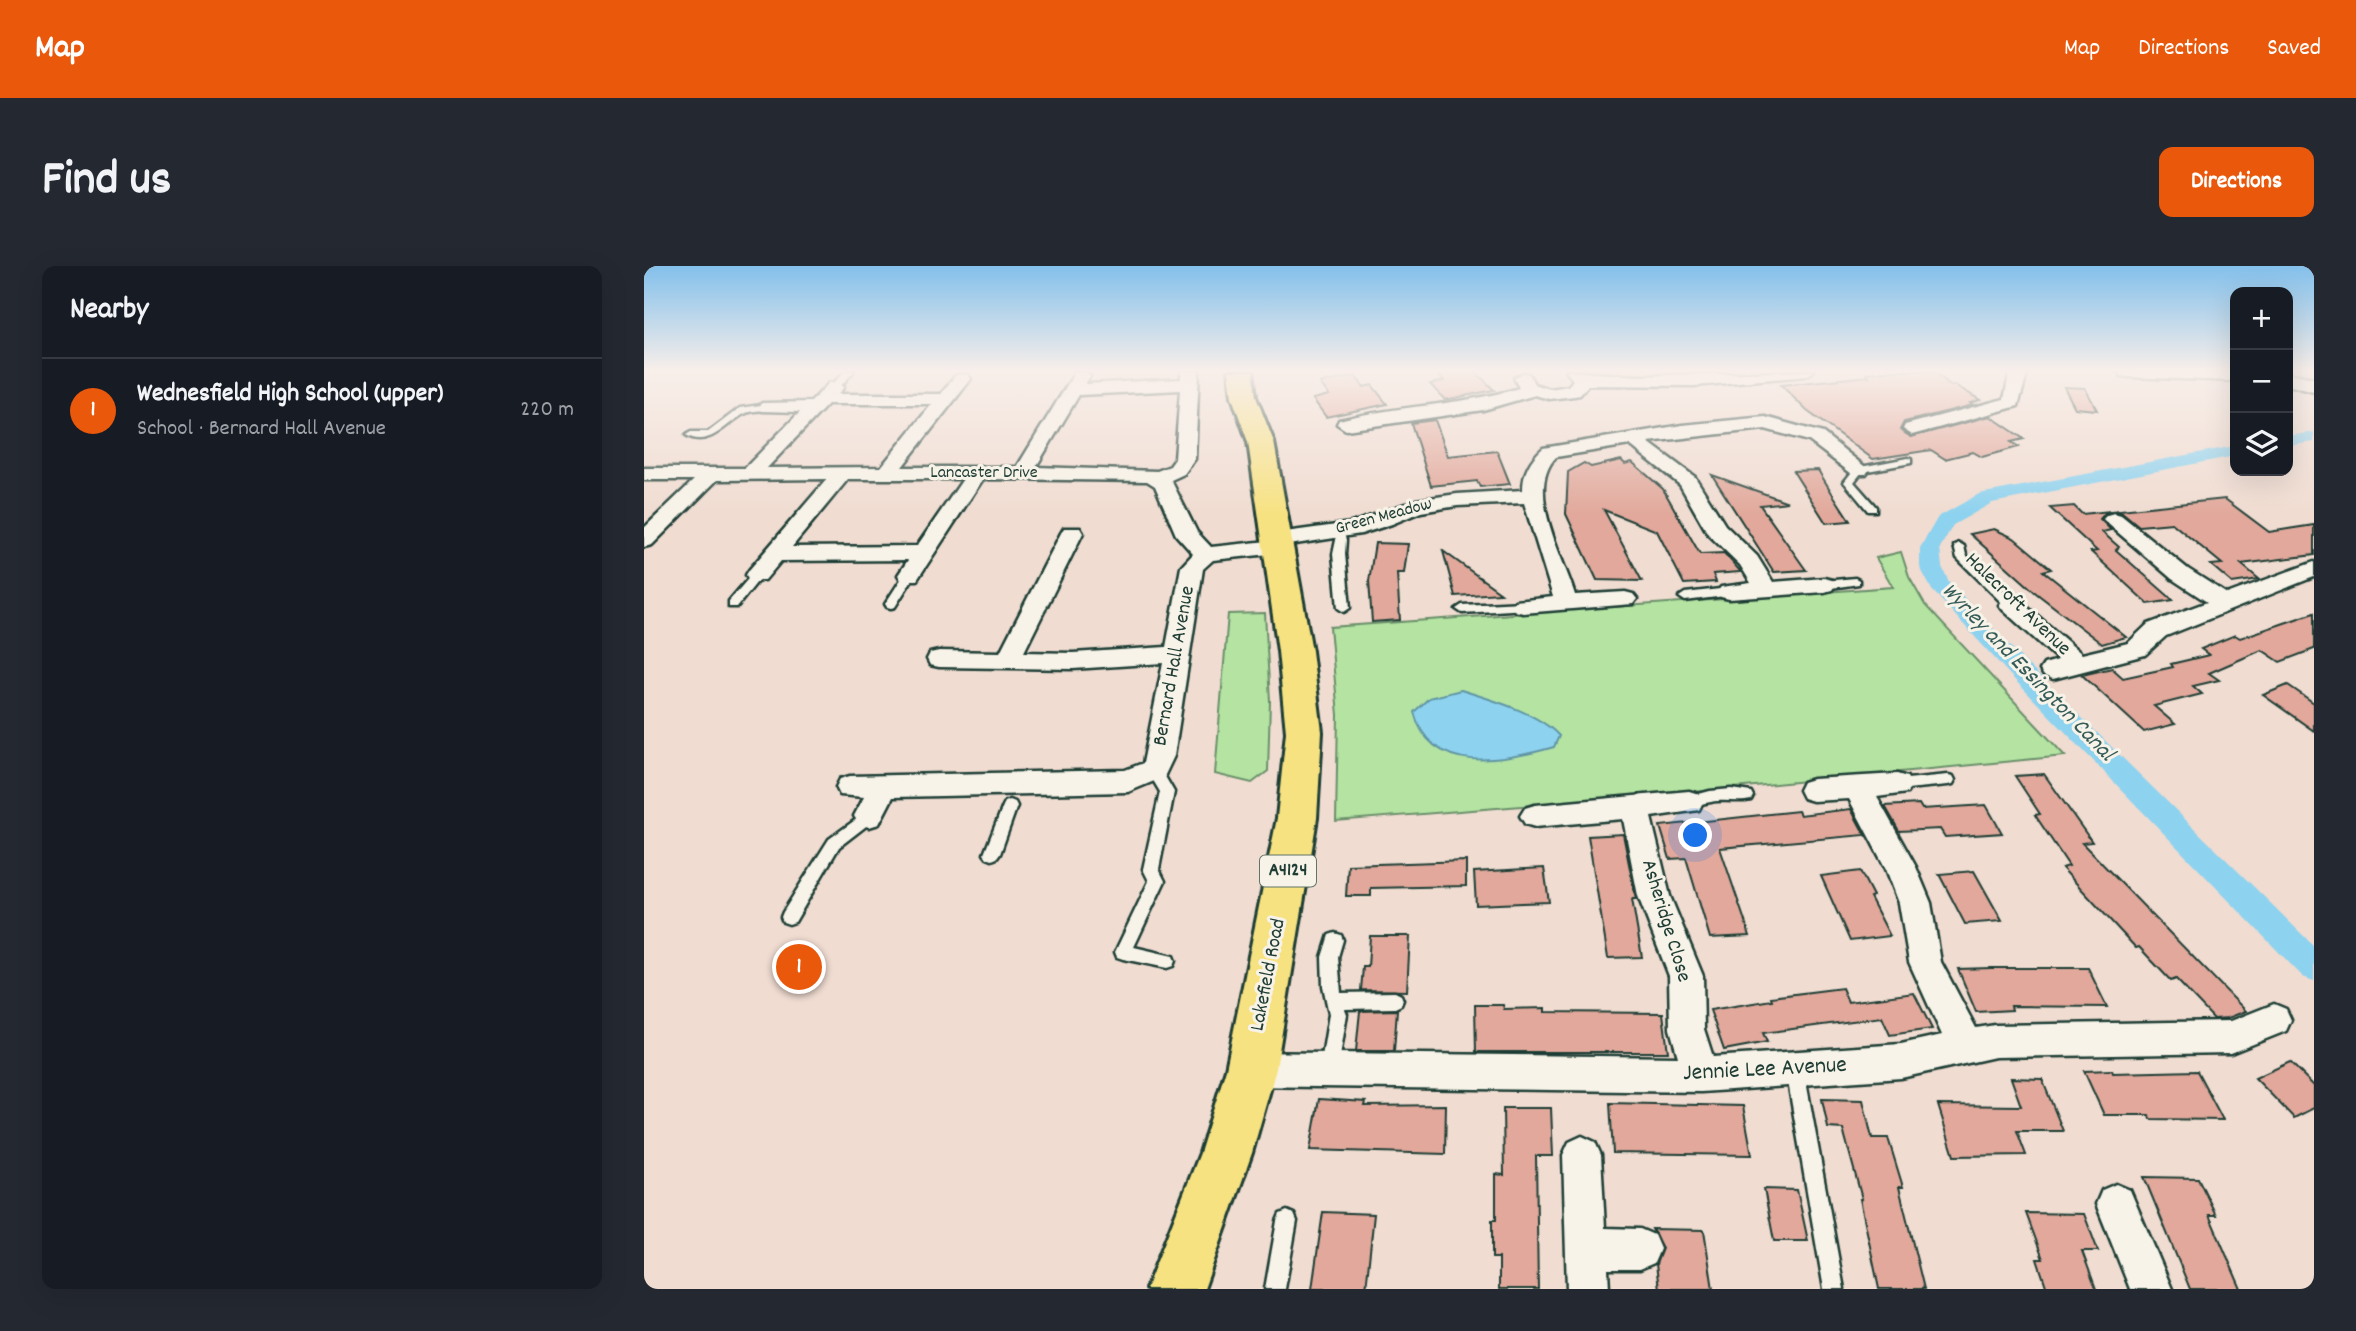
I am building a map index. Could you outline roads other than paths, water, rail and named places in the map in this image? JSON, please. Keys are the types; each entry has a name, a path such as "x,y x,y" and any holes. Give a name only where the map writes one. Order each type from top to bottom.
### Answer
{"main road":[{"name":"A4124","path":"1252,419 1261,442"},
{"name":"A4124","path":"1261,442 1262,419"},
{"name":"Lakefield Road","path":"1175,1289 1226,1153 1251,1069 1297,818 1304,732 1261,442"}],"street":[{"path":"750,474 804,419"},
{"path":"886,474 929,419"},
{"path":"1023,472 1056,419"},
{"path":"1187,419 1185,459 1177,470 1158,478 1164,484 1187,535 1206,554 1278,543"},
{"path":"1346,424 1372,419"},
{"path":"1913,429 1954,419 1972,431"},
{"path":"1566,603 1538,525 1532,496 1537,467 1542,458 1550,452 1682,431 1765,424 1808,434 1836,451 1859,470"},
{"path":"1636,440 1688,481 1716,529 1749,561 1766,589"},
{"path":"1813,457 1836,451"},
{"name":"Lancaster Drive","path":"644,474 1023,472 1112,473 1158,478"},
{"path":"909,575 977,473"},
{"path":"644,540 712,474"},
{"path":"757,575 842,474"},
{"name":"Green Meadow","path":"1278,543 1385,520 1416,506 1468,499 1532,496"},
{"path":"2114,519 2180,574 2226,604"},
{"path":"2144,544 2171,541"},
{"path":"1008,660 1074,543"},
{"path":"776,554 924,553"},
{"name":"Bernard Hall Avenue","path":"849,787 1014,795 1128,781 1154,770 1160,755 1192,567 1206,554"},
{"name":"Halecroft Avenue","path":"2053,670 2136,649 2157,630 2314,569"},
{"path":"1729,592 1824,585"},
{"path":"1523,606 1625,599"},
{"name":"Halecroft Avenue","path":"2011,605 2077,663"},
{"path":"939,659 1073,661 1178,654"},
{"path":"1804,791 1897,785"},
{"path":"869,816 883,788"},
{"path":"1858,789 1901,867 1915,903 1926,962 1944,1005 1967,1045"},
{"path":"1535,816 1689,802"},
{"name":"Asheridge Close","path":"1635,808 1654,896 1686,976 1687,1029 1700,1075"},
{"name":"Jennie Lee Avenue","path":"1251,1069 1700,1075 1901,1061 1995,1041 2231,1037 2274,1020"},
{"path":"1582,1155 1588,1289"},
{"path":"2116,1204 2151,1289"},
{"path":"1586,1248 1640,1249"}],"lane":[{"path":"691,435 709,435 731,419"},
{"path":"1872,509 1853,491 1849,482 1859,470 1908,461"},
{"path":"1338,531 1341,540 1339,554 1344,608"},
{"name":"Halecroft Avenue","path":"1959,546 1961,556 2011,605"},
{"path":"733,604 757,575"},
{"path":"891,604 909,575"},
{"path":"1824,585 1855,582"},
{"path":"1685,597 1729,592"},
{"path":"1462,610 1523,606"},
{"path":"1154,770 1167,792 1151,869 1157,881 1123,951 1167,961"},
{"path":"1897,785 1948,780"},
{"path":"992,854 1014,795"},
{"path":"1689,802 1705,796 1746,796"},
{"path":"789,917 834,843 869,816"},
{"path":"1329,1070 1338,1014 1331,986 1330,957 1335,940"},
{"path":"1335,1000 1395,1000"},
{"path":"1795,1070 1834,1289"},
{"path":"1275,1289 1287,1221"}],"water":[{"path":"1461,690 1539,720 1559,736 1554,747 1514,757 1472,759 1453,755 1436,747 1423,733 1414,712 1429,698"}],"waterway":[{"name":"Wyrley and Essington Canal","path":"2293,440 2314,437"},
{"name":"Wyrley and Essington Canal","path":"2230,452 1986,498 1945,521 1930,548 1931,567 1940,585 2018,669 2314,967"}],"place":[{"name":"Wednesfield High School (upper)","path":"799,967"}]}
